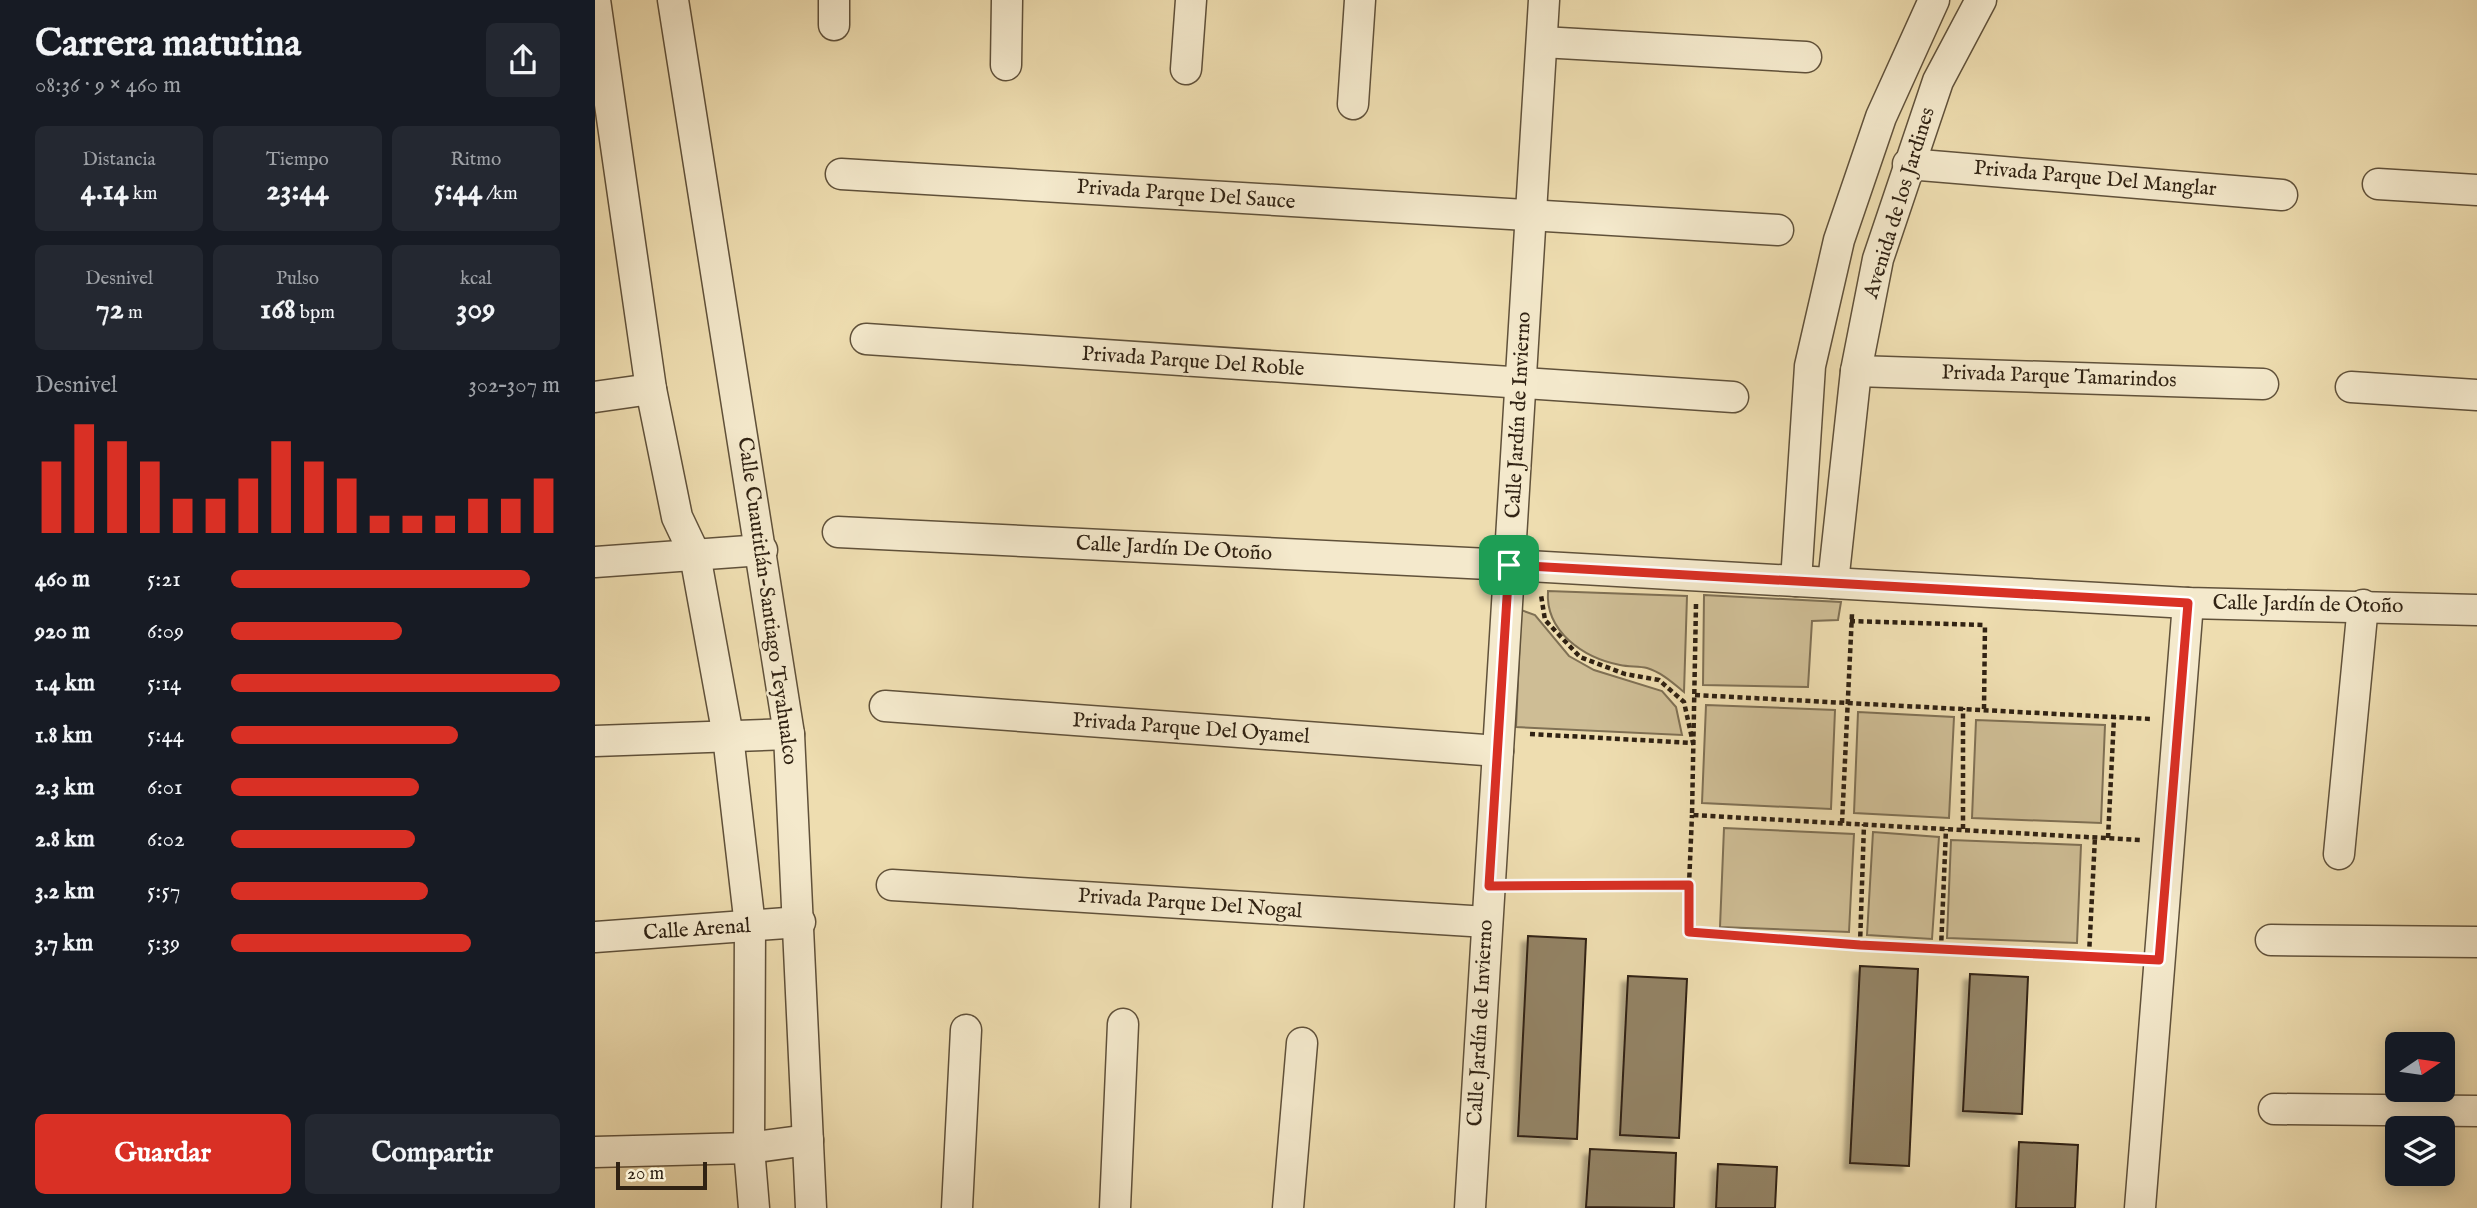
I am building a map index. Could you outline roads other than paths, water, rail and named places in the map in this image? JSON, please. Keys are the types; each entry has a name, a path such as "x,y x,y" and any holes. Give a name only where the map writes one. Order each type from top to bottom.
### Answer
{"street":[{"path":"595,0 607,159 677,517 695,555 728,736 750,926 748,1148 754,1208"},
{"name":"Calle Cuautitlán-Santiago Teyahualco","path":"673,0 789,734 800,922 811,1208"},
{"path":"1006,65 1007,0"},
{"path":"1187,69 1191,0"},
{"path":"1353,104 1360,0"},
{"name":"Calle Jardín de Invierno","path":"1470,1208 1498,742 1523,566 1520,384 1544,0"},
{"name":"Avenida de los Jardines","path":"1796,581 1811,366 1839,240 1881,117 1934,0"},
{"name":"Avenida de los Jardines","path":"1847,584 1856,371 1878,259 1938,80 1981,0"},
{"path":"1542,42 1806,57"},
{"name":"Privada Parque Del Manglar","path":"1908,164 2282,195"},
{"name":"Privada Parque Del Sauce","path":"841,174 1778,230"},
{"path":"2378,184 2477,190"},
{"name":"Privada Parque Del Roble","path":"866,339 1733,397"},
{"name":"Privada Parque Tamarindos","path":"1856,371 2263,384"},
{"path":"2351,387 2477,395"},
{"path":"595,397 651,389"},
{"name":"Calle Jardín De Otoño","path":"838,533 1523,566"},
{"path":"595,562 762,550"},
{"name":"Calle Jardín de Otoño","path":"1523,566 2188,603 2363,605 2477,610"},
{"path":"2140,1208 2188,603"},
{"path":"2339,854 2363,605"},
{"name":"Privada Parque Del Oyamel","path":"885,706 1498,742"},
{"path":"595,741 789,734"},
{"name":"Privada Parque Del Nogal","path":"892,885 1487,922"},
{"name":"Calle Arenal","path":"595,937 800,922"},
{"path":"2271,940 2477,942"},
{"path":"1115,1208 1123,1024"},
{"path":"957,1208 966,1030"},
{"path":"1288,1208 1301,1043"},
{"path":"2274,1109 2477,1111"},
{"path":"595,1152 748,1148 808,1139"}]}
